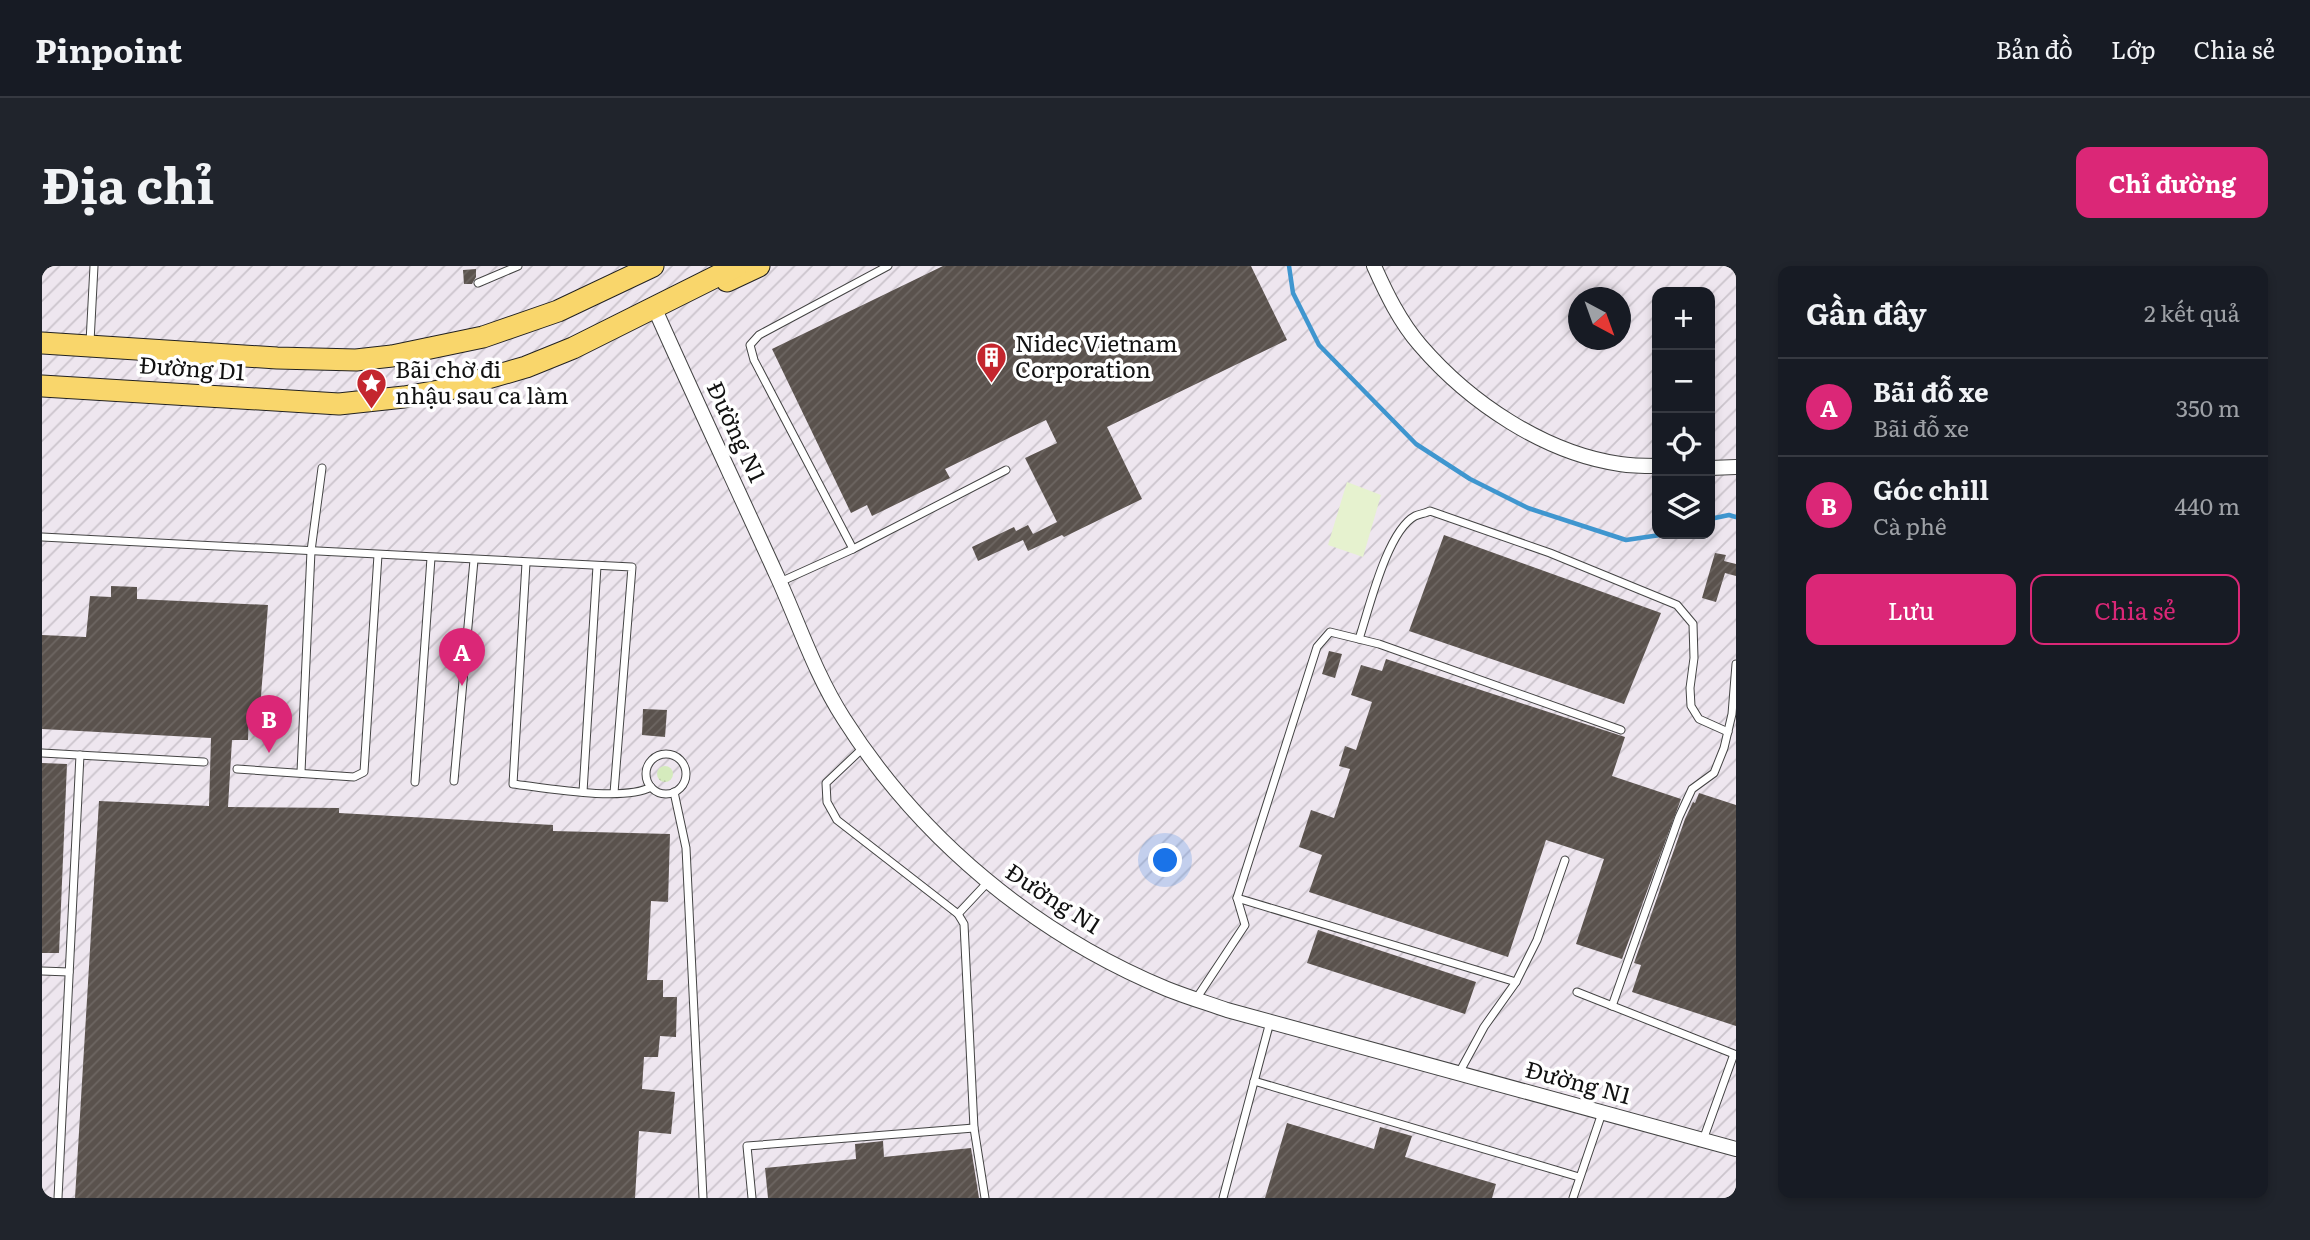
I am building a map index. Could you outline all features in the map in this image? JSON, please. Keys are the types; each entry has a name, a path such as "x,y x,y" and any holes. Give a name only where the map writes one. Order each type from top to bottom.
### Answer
{"main road":[{"name":"Đường D1","path":"42,386 339,404 450,389 526,367 573,348 737,266"},
{"name":"Đường D1","path":"695,286 710,289 759,266"},
{"name":"Đường D1","path":"48,342 277,358 356,360 392,356 483,337 558,311 594,295 640,269"},
{"path":"640,269 654,307"}],"street":[{"path":"1374,266 1385,292 1418,344 1461,388 1510,423 1560,448 1618,464 1652,466"},
{"name":"Đường N1","path":"654,307 814,665 844,719 908,804 987,883 1102,958 1167,989 1270,1022 1736,1149"},
{"path":"1715,468 1736,467"}],"lane":[{"path":"90,346 94,266"},
{"path":"478,283 518,266"},
{"path":"853,549 754,360 750,345 760,334 888,266"},
{"path":"302,772 311,551 322,468"},
{"path":"779,582 853,549 1006,470"},
{"path":"1359,639 1378,577 1390,549 1413,517 1430,511 1550,554 1677,605 1693,624 1691,706 1699,719 1728,732"},
{"path":"42,537 632,567 614,793"},
{"path":"237,769 354,777 364,772 378,555"},
{"path":"415,782 431,558"},
{"path":"454,781 474,560"},
{"path":"526,563 513,784 583,792 639,794 651,787"},
{"path":"583,792 597,566"},
{"path":"1196,999 1245,925 1237,898 1317,647 1330,632 1379,644 1621,730"},
{"path":"1612,1006 1679,817 1692,789 1714,774 1732,714 1736,664"},
{"path":"864,747 826,783 827,802 837,820 958,914 964,924 975,1128 985,1198"},
{"path":"42,753 204,762"},
{"path":"670,754 681,760 686,772 683,784 674,792 662,794 651,787 646,776 648,764 657,756 670,754"},
{"path":"58,1198 80,755"},
{"path":"674,792 685,848 703,1198"},
{"path":"1459,1074 1483,1027 1516,982 1537,940 1565,860"},
{"path":"958,914 987,883"},
{"path":"1237,898 1516,982"},
{"path":"42,971 69,972"},
{"path":"1577,992 1735,1055 1702,1140"},
{"path":"1223,1198 1270,1022"},
{"path":"1254,1081 1579,1177"},
{"path":"1573,1198 1602,1113"},
{"path":"752,1198 747,1146 975,1128"}],"shaded area":[{"path":"42,266 1736,266 1736,1198 42,1198"}],"green space":[{"path":"1347,482 1381,495 1363,557 1328,545"},
{"path":"665,766 673,774 665,782 657,774"}],"building":[{"name":"Nidec Vietnam Corporation","path":"943,266 1251,266 1287,340 1107,427 1142,499 1064,537 1062,535 1028,551 1023,540 978,561 972,547 1014,527 1016,531 1028,525 1033,534 1057,522 1025,458 1057,443 1046,420 945,469 950,478 872,516 867,505 851,513 772,349"},
{"path":"476,269 472,284 464,284 463,270"},
{"path":"1444,535 1661,613 1624,704 1409,631"},
{"path":"1715,553 1726,555 1724,561 1736,564 1736,576 1725,573 1716,602 1702,598"},
{"path":"111,586 137,587 137,599 268,605 260,709 249,710 248,740 232,740 228,807 339,808 339,813 553,825 553,831 670,834 668,902 651,901 647,980 663,980 663,997 677,997 676,1037 660,1036 658,1057 644,1057 642,1089 675,1092 671,1134 639,1131 635,1198 75,1198 99,801 209,806 211,738 42,729 42,635 86,637 90,596 111,597"},
{"path":"1329,651 1342,654 1335,678 1322,674"},
{"path":"1386,659 1625,737 1612,776 1681,799 1622,959 1576,944 1604,859 1546,840 1508,957 1309,892 1322,855 1299,847 1311,810 1334,818 1350,769 1339,766 1345,746 1356,750 1372,702 1351,695 1361,665 1382,671"},
{"path":"643,709 667,710 665,737 642,735"},
{"path":"42,763 67,764 59,953 42,953"},
{"path":"1699,793 1736,805 1736,1026 1632,992 1641,965 1634,963 1685,819"},
{"path":"1318,930 1476,982 1465,1014 1307,963"},
{"path":"1287,1123 1374,1149 1380,1127 1412,1136 1405,1157 1496,1184 1492,1198 1265,1198"},
{"path":"883,1141 884,1157 971,1148 979,1198 768,1198 765,1168 856,1159 855,1144"}],"waterway":[{"path":"1289,266 1293,293 1319,345 1416,444 1470,479 1528,508 1626,540 1652,536"},
{"path":"1715,518 1729,515 1736,517"}],"place":[{"name":"Nidec Vietnam Corporation","path":"992,384"},
{"name":"Bãi chờ đi nhậu sau ca làm","path":"372,410"},
{"name":"Bãi đỗ xe","path":"462,686"},
{"name":"Góc chill","path":"269,753"}]}
